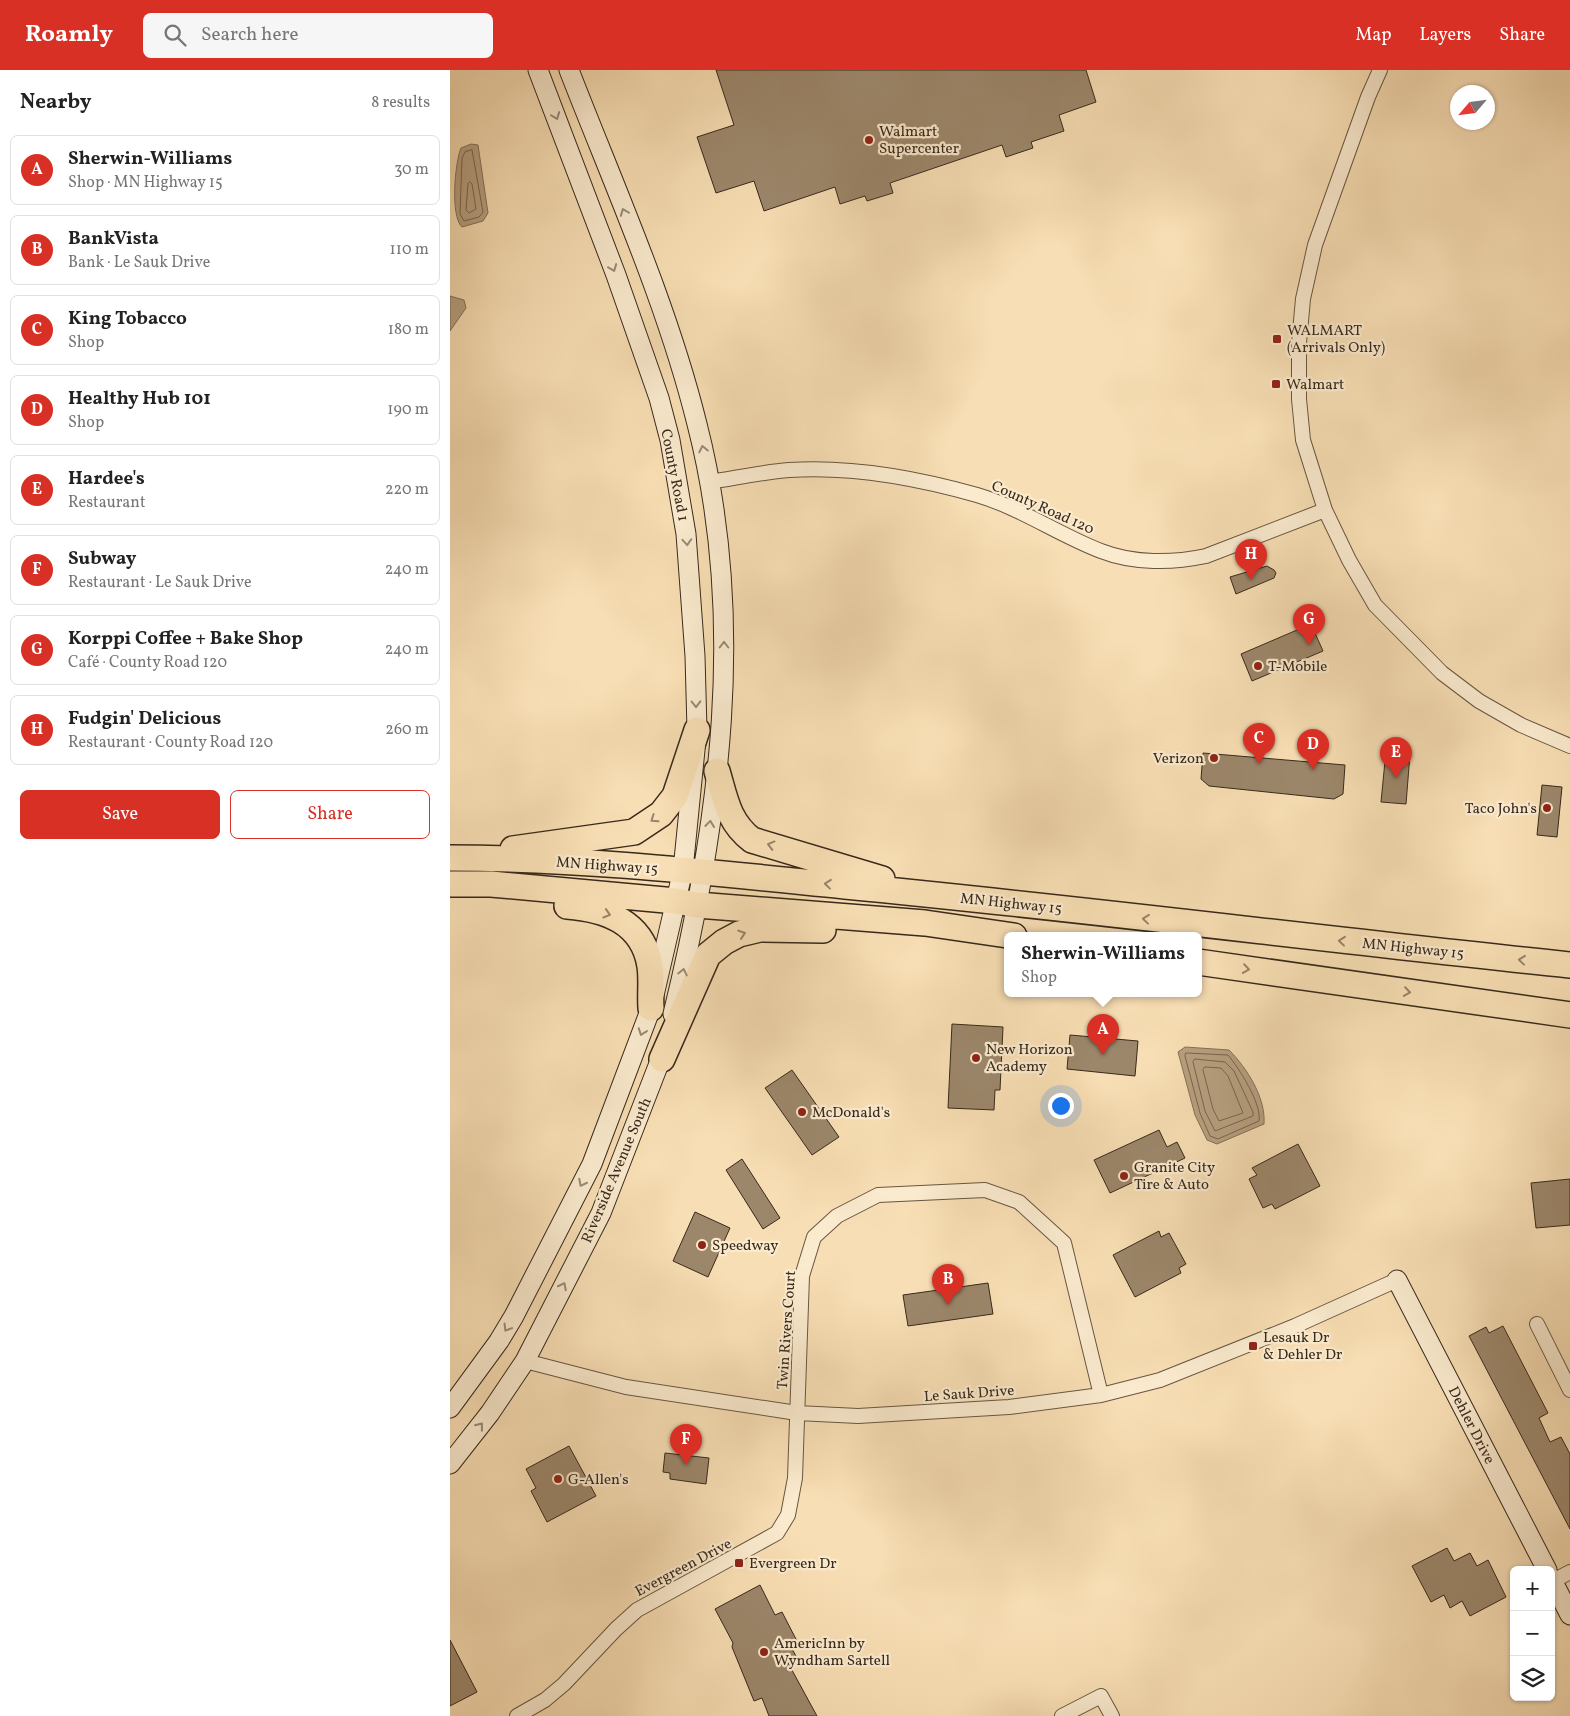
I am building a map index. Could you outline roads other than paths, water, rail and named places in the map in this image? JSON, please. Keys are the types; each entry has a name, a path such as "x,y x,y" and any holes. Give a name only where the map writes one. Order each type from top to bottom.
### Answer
{"highway":[{"path":"455,858 520,847 634,832 661,814 675,796 696,730"},
{"path":"718,771 730,814 740,831 752,840 935,895"},
{"name":"MN Highway 15","path":"455,858 493,858 693,871 935,895 1570,965"},
{"path":"454,884 512,903 581,907 613,915 630,928 644,945 650,966 651,1008"},
{"name":"MN Highway 15","path":"454,884 491,884 925,923 1004,935"},
{"path":"662,1059 708,955 724,942 739,934 760,929 980,932"},
{"path":"1202,963 1570,1015"}],"street":[{"name":"County Road 1","path":"538,70 647,362 670,440 686,534 695,656 696,730 693,871"},
{"name":"County Road 1","path":"569,70 682,368 710,482 721,559 724,696 718,771 687,903"},
{"path":"1368,98 1371,70"},
{"path":"1380,70 1315,245 1303,299 1299,390 1302,432 1325,510 1349,560 1375,605 1442,673 1479,701 1520,725 1570,746"},
{"name":"County Road 120","path":"710,482 789,470 844,472 927,481 995,501 1102,551 1155,561 1186,560 1206,556 1325,510"},
{"name":"Riverside Avenue South","path":"450,1408 499,1341 514,1316 587,1172 651,1008 687,903"},
{"name":"Riverside Avenue South","path":"450,1464 490,1413 525,1361 600,1213 662,1059 687,903"},
{"name":"Twin Rivers Court","path":"797,1413 802,1276 814,1237 837,1216 878,1195 985,1190 1018,1202 1052,1232 1064,1243 1101,1395"},
{"name":"Le Sauk Drive","path":"525,1361 626,1387 797,1413 858,1416 1009,1407 1101,1395 1160,1380 1217,1359 1397,1280"},
{"name":"Dehler Drive","path":"1397,1280 1545,1566"},
{"path":"1537,1324 1570,1390"},
{"name":"Evergreen Drive","path":"516,1716 545,1700 564,1684 616,1629 637,1610 777,1533 788,1515 795,1478 797,1413"},
{"path":"1555,1575 1570,1572"},
{"name":"Dehler Drive","path":"1555,1586 1570,1615"},
{"path":"1062,1716 1101,1696 1112,1716"}],"water":[{"path":"471,144 478,145 488,213 483,221 462,227 456,212 456,176 461,148"},
{"path":"450,296 464,300 466,308 450,331"},
{"path":"1185,1047 1229,1050 1249,1074 1259,1094 1264,1114 1264,1124 1217,1144 1207,1140 1195,1115 1178,1052"}],"place":[{"name":"Walmart Supercenter","path":"869,140"},
{"name":"WALMART (Arrivals Only)","path":"1277,339"},
{"name":"Walmart","path":"1276,384"},
{"name":"Fudgin' Delicious","path":"1251,580"},
{"name":"Korppi Coffee + Bake Shop","path":"1309,645"},
{"name":"T-Mobile","path":"1258,666"},
{"name":"Verizon","path":"1214,758"},
{"name":"King Tobacco","path":"1259,764"},
{"name":"Healthy Hub 101","path":"1313,770"},
{"name":"Hardee's","path":"1396,778"},
{"name":"Taco John's","path":"1547,808"},
{"name":"Sherwin-Williams","path":"1103,1055"},
{"name":"New Horizon Academy","path":"976,1058"},
{"name":"McDonald's","path":"802,1112"},
{"name":"Granite City Tire & Auto","path":"1124,1176"},
{"name":"Speedway","path":"702,1245"},
{"name":"BankVista","path":"948,1305"},
{"name":"Lesauk Dr & Dehler Dr","path":"1253,1346"},
{"name":"Subway","path":"686,1465"},
{"name":"G-Allen's","path":"558,1479"},
{"name":"Evergreen Dr","path":"739,1563"},
{"name":"AmericInn by Wyndham Sartell","path":"764,1652"}]}
